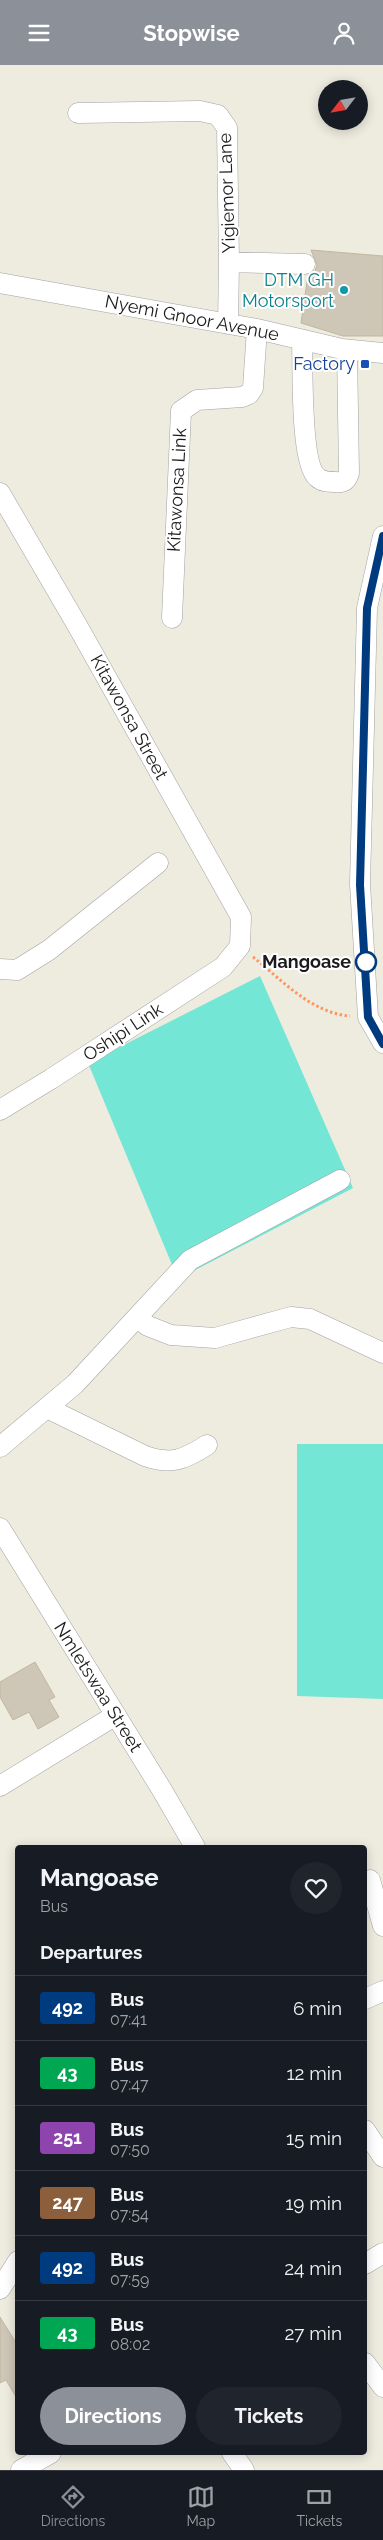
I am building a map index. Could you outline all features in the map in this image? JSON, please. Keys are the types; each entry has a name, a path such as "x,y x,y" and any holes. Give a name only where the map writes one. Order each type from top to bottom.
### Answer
{"street":[{"name":"Yigiemor Lane","path":"78,113 200,111 218,115 227,128 228,324"},
{"path":"229,262 305,264"},
{"name":"Nyemi Gnoor Avenue","path":"0,283 257,329 347,350 383,353"},
{"name":"Kitawonsa Link","path":"172,618 181,411 197,400 242,397 249,394 253,389 257,329"},
{"path":"302,340 307,457 316,477 324,481 340,483 347,479 349,473 347,350"},
{"name":"Kitawonsa Street","path":"0,493 77,625 241,917 240,946"},
{"path":"383,536 367,608 360,885 375,971 368,1017 383,1043"},
{"path":"0,969 17,970 49,950 158,863"},
{"name":"Oshipi Link","path":"0,1110 223,967 240,946"},
{"path":"0,1447 75,1384 190,1260 340,1180"},
{"path":"137,1317 148,1326 171,1335 215,1338 290,1317 310,1319 382,1351"},
{"path":"47,1408 161,1462 180,1460 207,1445"},
{"name":"Nmletswaa Street","path":"0,1528 194,1845"},
{"path":"0,1786 116,1715"},
{"path":"370,1880 383,1926"},
{"path":"367,1998 383,1991"},
{"path":"367,2133 383,2157"},
{"path":"367,2263 383,2253"},
{"path":"0,2289 15,2266"},
{"path":"367,2366 383,2387"},
{"path":"21,2470 47,2455"},
{"path":"233,2455 244,2470"}],"path":[{"path":"240,946 314,1006 336,1015 368,1017"}],"shaded area":[{"path":"260,976 353,1188 178,1279 88,1063"},
{"path":"297,1444 383,1444 383,1699 297,1696"}],"building":[{"name":"DTM GH Motorsport","path":"311,250 383,256 383,336 343,336 301,323 308,275 315,271 317,265"},
{"path":"35,1662 55,1697 49,1700 59,1717 38,1729 29,1712 13,1720 0,1697 0,1682"},
{"path":"0,2317 15,2341 15,2395 6,2380 0,2383"}],"bus line":[{"name":"492","path":"383,536 367,608 360,885 368,1017 383,1044"}],"place":[{"name":"DTM GH Motorsport","path":"344,290"},
{"name":"Factory","path":"365,364"},
{"name":"Mangoase","path":"366,962"}]}
